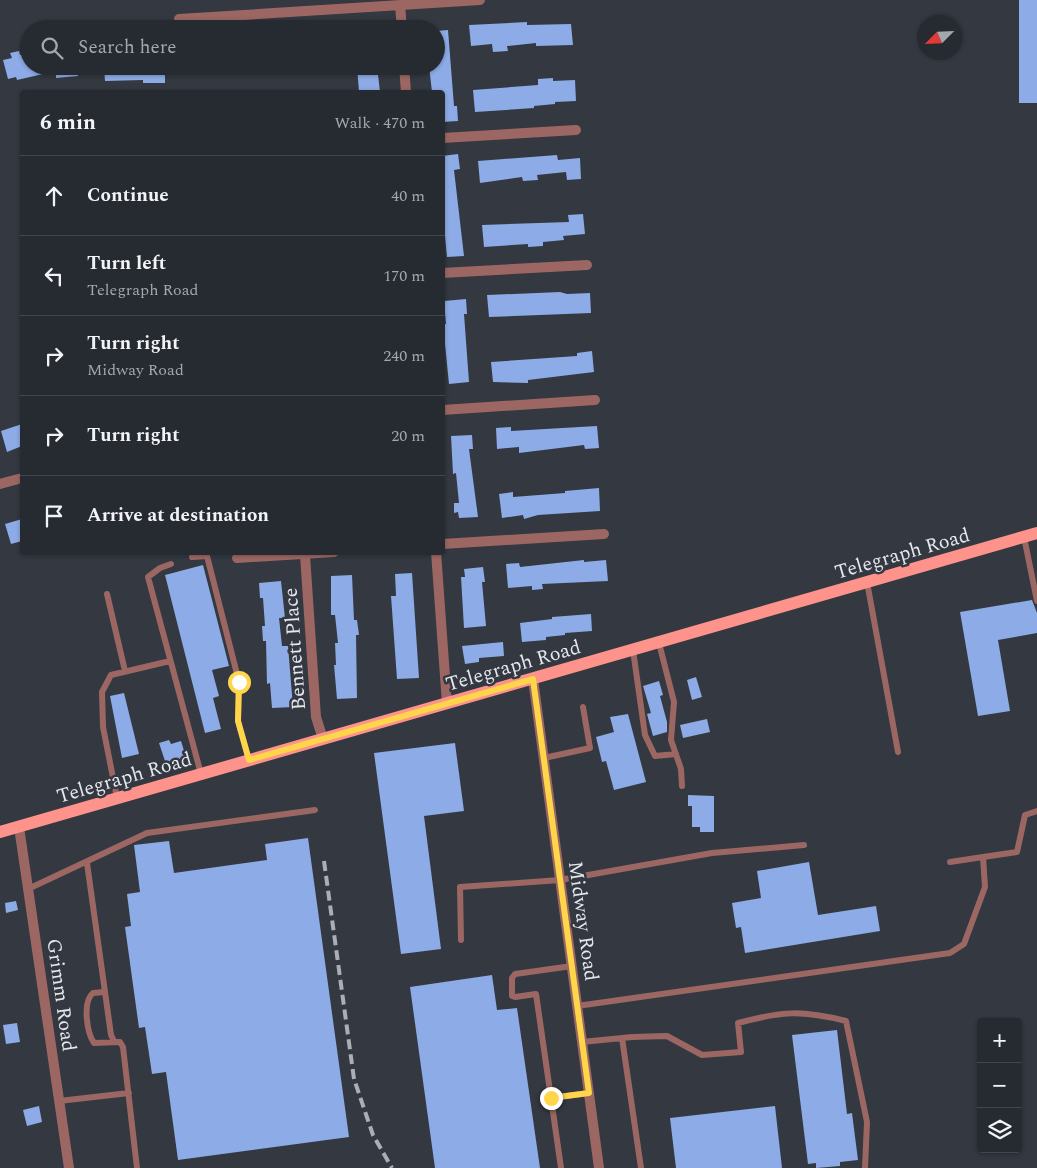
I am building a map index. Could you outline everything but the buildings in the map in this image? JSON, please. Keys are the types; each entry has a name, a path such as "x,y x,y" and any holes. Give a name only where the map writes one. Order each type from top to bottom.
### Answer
{"main road":[{"name":"Telegraph Road","path":"0,832 1037,533"}],"street":[{"path":"179,19 480,0"},
{"path":"400,5 401,20"},
{"path":"405,75 406,90"},
{"path":"445,138 576,130"},
{"path":"445,273 587,265"},
{"path":"445,410 595,400"},
{"path":"0,484 20,479"},
{"path":"445,544 604,534"},
{"path":"237,558 305,555"},
{"name":"Bennett Place","path":"305,555 316,717 323,739"},
{"path":"436,555 447,704"},
{"name":"Midway Road","path":"533,679 600,1168"},
{"name":"Grimm Road","path":"20,827 69,1168"}],"lane":[{"path":"1024,537 1037,601"},
{"path":"192,558 207,556 239,682 238,721 249,760"},
{"path":"171,564 160,568 148,577 201,774"},
{"path":"867,582 898,752"},
{"path":"107,594 125,671"},
{"path":"659,643 674,702 671,740 681,769 682,786"},
{"path":"633,650 645,735 655,756 676,754"},
{"path":"117,798 103,728 102,692 111,675 170,661"},
{"path":"544,758 590,748 583,707"},
{"path":"28,889 87,863 147,833 315,810"},
{"path":"950,862 1017,852 1025,815 1037,811"},
{"path":"460,940 460,887 560,880 712,853 804,845"},
{"path":"577,1006 950,953 964,944 985,887 983,857"},
{"path":"87,863 104,992 111,1034 114,1041"},
{"path":"560,1168 536,994 513,997 512,978 515,974 572,966"},
{"path":"104,992 93,993 89,998 88,1028 94,1043 100,1044 114,1041 120,1042 123,1047 137,1168"},
{"path":"582,1042 667,1036 702,1055 741,1052 738,1023 773,1014 811,1012 846,1021 868,1122 865,1168"},
{"path":"622,1038 641,1168"},
{"path":"59,1101 128,1093"},
{"path":"551,1098 589,1093"}],"railway":[{"path":"324,861 354,1079 373,1135 392,1168"}],"route":[{"path":"239,682 238,721 249,760 533,679 589,1093 551,1098"}]}
